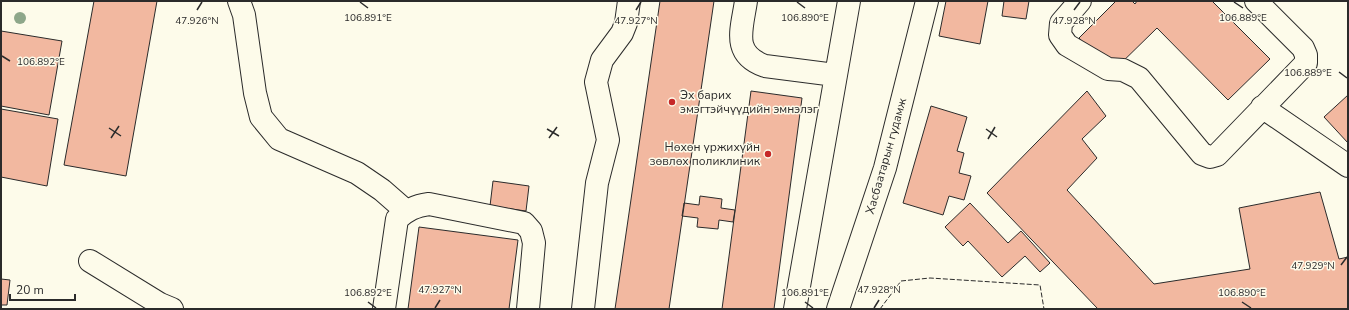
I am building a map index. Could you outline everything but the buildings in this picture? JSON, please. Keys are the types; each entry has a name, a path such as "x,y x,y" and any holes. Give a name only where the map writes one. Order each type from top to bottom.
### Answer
{"street":[{"path":"239,1 244,15 255,93 261,117 279,139 357,173 382,190 406,211"},
{"path":"583,309 597,183 608,140 596,82 602,60 622,33 626,23 629,1"},
{"path":"746,1 741,41 743,50 755,63 765,66 835,75"},
{"path":"795,309 816,197 835,75 849,1"},
{"name":"Хасбаатарын гудамж","path":"838,309 885,168 927,1"},
{"path":"1080,1 1061,23 1060,35 1067,45 1108,69 1123,70 1139,78 1202,154 1210,157 1217,155 1262,106 1306,63 1304,48 1256,1"},
{"path":"1262,106 1348,166"},
{"path":"384,309 397,219 406,211 416,206 429,204 524,223 531,231 534,243 528,309"},
{"path":"90,261 160,304 172,309"}],"fence":[{"path":"880,309 901,281 930,278 1040,285 1044,309"}],"place":[{"name":"Эх барих эмэгтэйчүүдийн эмнэлэг","path":"672,102"},
{"name":"Нөхөн үржихүйн зөвлөх поликлиник","path":"768,154"}]}
